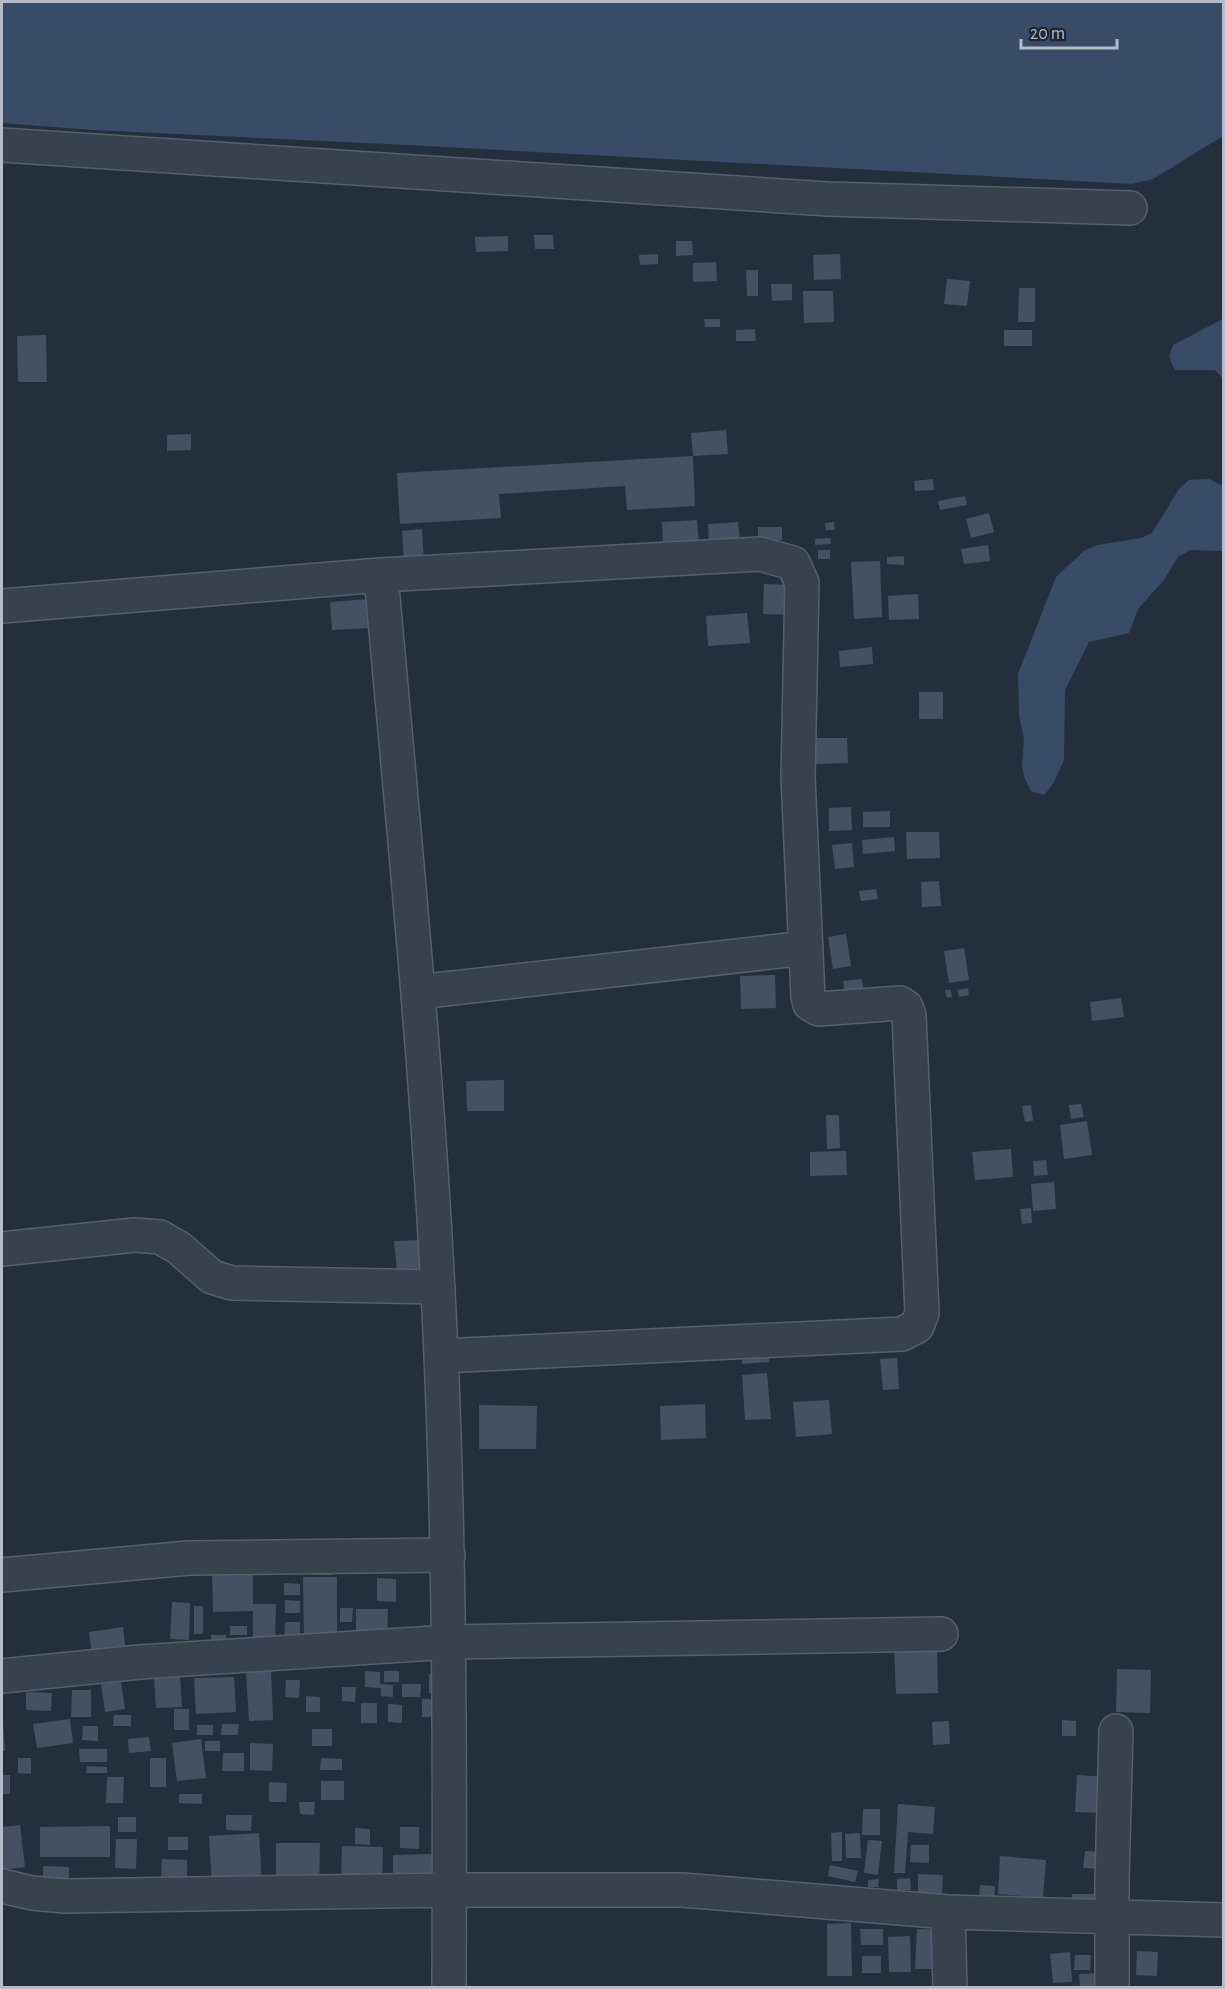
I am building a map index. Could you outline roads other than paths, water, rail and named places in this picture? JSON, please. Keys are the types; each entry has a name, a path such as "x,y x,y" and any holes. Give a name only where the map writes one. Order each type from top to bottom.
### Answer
{"street":[{"path":"2,145 828,199 1130,208"},
{"path":"2,606 381,575 760,554 794,563 802,583 798,777 808,997 810,1004 819,1009 900,1003 906,1007 909,1015 922,1313 917,1326 902,1334 441,1356"},
{"path":"381,575 418,992 438,1287 448,1555 449,1988"},
{"path":"418,992 806,948"},
{"path":"2,1249 135,1235 160,1237 178,1248 212,1277 232,1283 438,1287"},
{"path":"2,1575 189,1558 448,1555"},
{"path":"2,1676 140,1662 449,1642 941,1634"},
{"path":"1112,1988 1116,1731"},
{"path":"2,1886 32,1893 65,1896 449,1890 682,1890 948,1912 1224,1920"},
{"path":"948,1912 950,1988"}],"water":[{"path":"2,2 1223,2 1223,136 1153,179 1132,184 93,130 2,123"},
{"path":"1223,319 1223,379 1215,370 1175,370 1169,357 1173,345"},
{"path":"1209,479 1223,486 1223,551 1190,550 1178,557 1164,580 1138,609 1129,633 1089,642 1065,690 1064,760 1053,784 1044,795 1031,791 1022,767 1024,740 1019,714 1018,674 1056,577 1085,550 1098,545 1141,538 1152,533 1179,489 1189,480"}]}
